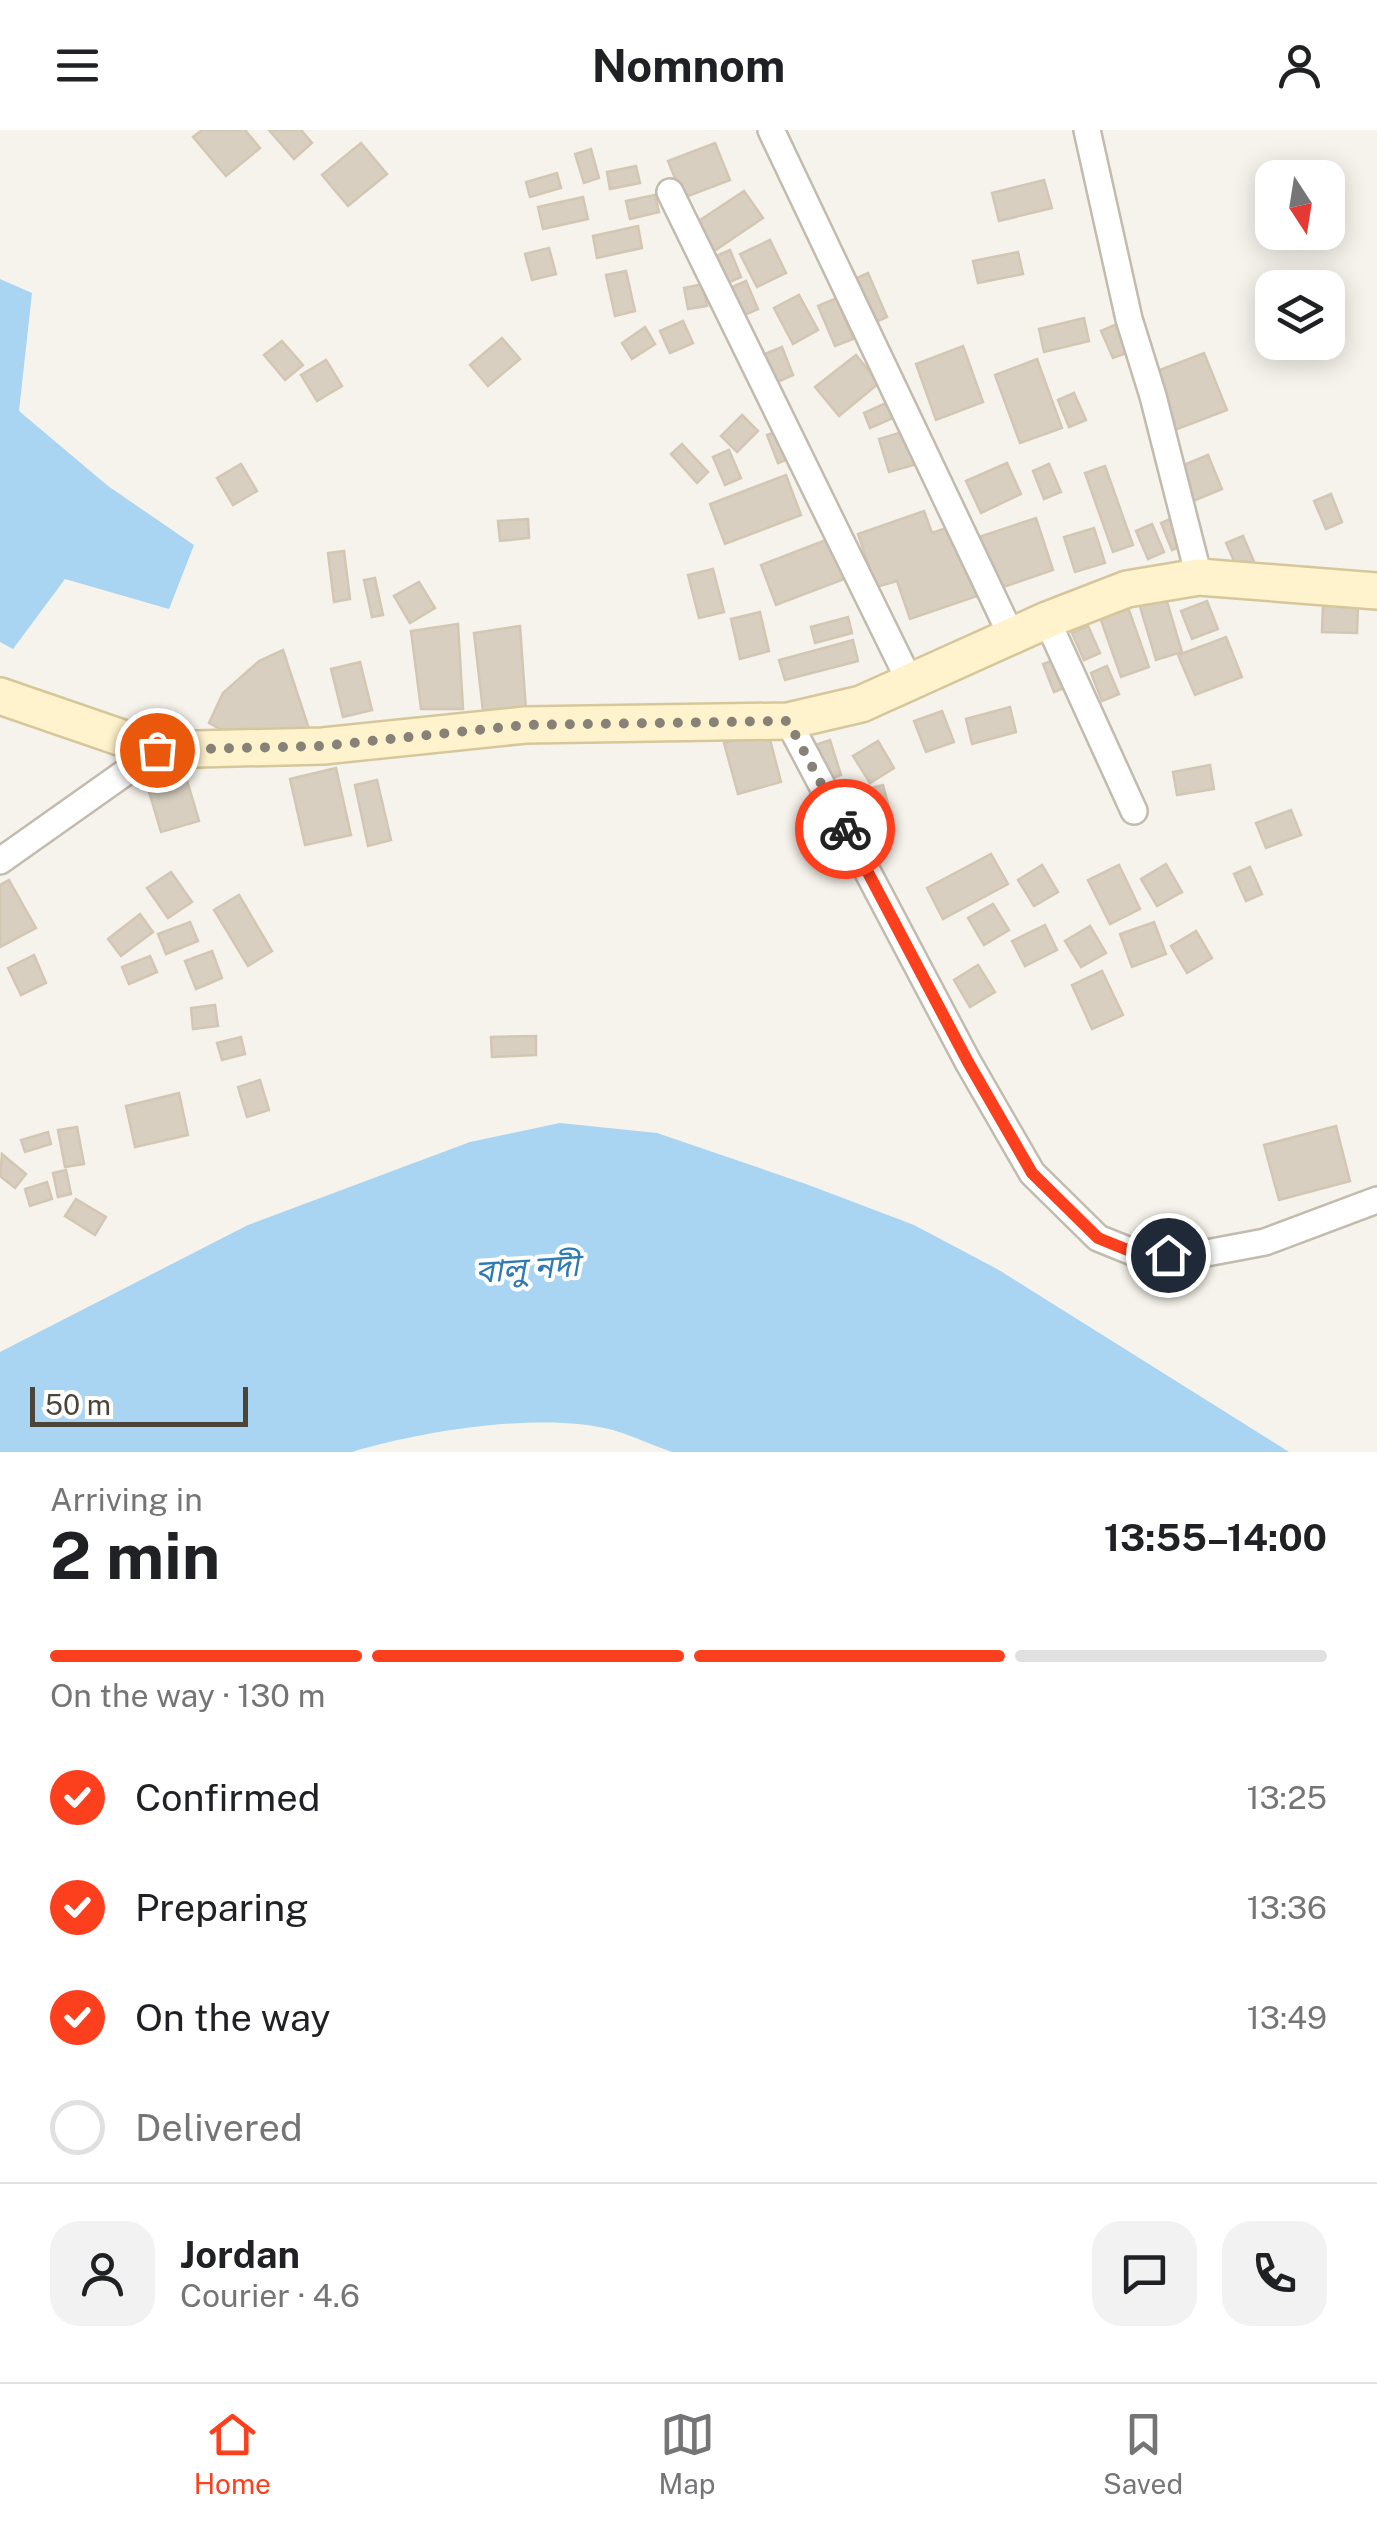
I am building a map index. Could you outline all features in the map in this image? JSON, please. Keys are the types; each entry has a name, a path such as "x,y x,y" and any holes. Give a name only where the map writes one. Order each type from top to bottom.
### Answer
{"street":[{"path":"771,130 1012,637"},
{"path":"1087,130 1129,319 1199,577"},
{"path":"670,192 910,682"},
{"path":"0,696 157,750 323,746 525,725 788,721 861,704 1047,620 1127,589 1199,577 1377,591"},
{"path":"1047,620 1134,812"},
{"path":"788,721 968,1062 1032,1173 1098,1238 1140,1255 1196,1255 1265,1242 1377,1200"},
{"path":"0,861 157,750"}],"water":[{"path":"0,279 32,293 19,411 108,486 194,545 169,609 65,579 13,649 0,642"},
{"name":"বালু নদী","path":"560,1123 657,1133 914,1225 999,1270 1289,1452 672,1452 613,1430 552,1422 446,1431 352,1452 0,1452 0,1352 248,1225 470,1142"}],"building":[{"path":"202,130 245,130 260,148 226,176 193,137"},
{"path":"269,130 301,130 312,143 294,159"},
{"path":"361,143 387,174 348,206 322,175"},
{"path":"715,143 730,180 683,198 668,161"},
{"path":"591,149 599,178 584,183 575,154"},
{"path":"636,166 640,183 610,189 607,172"},
{"path":"557,173 561,188 530,197 526,182"},
{"path":"1044,180 1052,208 999,221 992,193"},
{"path":"744,191 763,218 704,258 685,230"},
{"path":"655,195 659,212 630,219 626,201"},
{"path":"583,197 588,219 543,229 538,207"},
{"path":"638,226 642,248 597,258 593,236"},
{"path":"770,240 786,273 757,287 740,254"},
{"path":"549,248 556,274 532,280 525,254"},
{"path":"730,250 741,277 725,284 714,257"},
{"path":"1018,252 1023,274 978,283 973,261"},
{"path":"626,271 635,311 615,316 606,275"},
{"path":"868,273 887,317 866,326 846,283"},
{"path":"746,281 758,309 742,316 730,288"},
{"path":"703,284 707,306 688,309 684,288"},
{"path":"799,295 818,330 793,344 774,308"},
{"path":"837,298 853,339 835,346 818,306"},
{"path":"1084,318 1089,341 1044,352 1039,329"},
{"path":"683,321 693,343 670,353 660,331"},
{"path":"1117,324 1129,352 1113,358 1101,331"},
{"path":"645,327 655,344 632,359 622,343"},
{"path":"502,338 520,359 488,386 470,365"},
{"path":"282,341 303,365 285,380 264,355"},
{"path":"963,346 983,402 936,420 916,364"},
{"path":"782,347 793,375 777,382 765,354"},
{"path":"1204,353 1227,410 1167,433 1144,376"},
{"path":"856,355 879,383 839,416 815,387"},
{"path":"1037,359 1062,428 1020,443 995,375"},
{"path":"326,360 342,386 317,401 301,375"},
{"path":"1074,393 1086,420 1069,427 1058,400"},
{"path":"904,395 911,410 870,428 864,413"},
{"path":"742,415 758,431 737,452 721,436"},
{"path":"925,425 935,459 889,472 879,439"},
{"path":"783,429 795,456 778,463 767,435"},
{"path":"682,444 708,472 697,483 671,454"},
{"path":"729,450 741,478 725,485 713,457"},
{"path":"1208,455 1222,489 1181,506 1167,472"},
{"path":"1007,463 1021,494 981,513 966,481"},
{"path":"241,464 257,491 233,505 217,478"},
{"path":"1049,464 1061,492 1044,499 1033,471"},
{"path":"1105,466 1133,545 1113,552 1085,473"},
{"path":"786,475 801,515 725,544 710,504"},
{"path":"1331,494 1342,522 1326,529 1314,501"},
{"path":"924,511 932,533 966,521 973,539 1036,518 1053,570 910,619 897,581 876,587 858,534"},
{"path":"1177,516 1188,543 1172,550 1161,523"},
{"path":"528,519 529,538 500,541 498,521"},
{"path":"1152,524 1164,552 1148,559 1136,531"},
{"path":"1094,528 1105,563 1075,572 1064,537"},
{"path":"836,536 852,576 776,605 761,565"},
{"path":"1243,536 1255,564 1238,570 1226,543"},
{"path":"344,551 350,599 334,602 328,553"},
{"path":"713,569 724,612 699,618 688,575"},
{"path":"375,578 383,615 372,617 364,580"},
{"path":"419,582 435,608 410,623 394,596"},
{"path":"1162,585 1182,652 1156,660 1136,593"},
{"path":"1124,596 1149,667 1121,677 1096,606"},
{"path":"1207,601 1218,629 1192,639 1181,611"},
{"path":"1323,605 1358,606 1357,633 1322,632"},
{"path":"760,612 769,651 740,659 731,619"},
{"path":"848,617 852,633 815,643 811,627"},
{"path":"458,624 463,709 421,709 411,631"},
{"path":"520,626 526,710 483,711 474,633"},
{"path":"1088,626 1100,653 1084,660 1072,633"},
{"path":"1226,637 1242,677 1195,695 1178,655"},
{"path":"853,640 858,661 785,680 779,660"},
{"path":"283,650 309,729 231,735 209,723 223,693 259,661"},
{"path":"1059,658 1071,685 1054,692 1043,664"},
{"path":"360,662 372,710 343,717 331,669"},
{"path":"1107,666 1119,694 1102,701 1091,673"},
{"path":"1010,707 1016,732 972,744 966,719"},
{"path":"942,711 954,742 926,752 914,721"},
{"path":"768,732 781,782 738,794 724,743"},
{"path":"830,740 841,775 821,782 809,747"},
{"path":"878,741 894,768 870,783 853,756"},
{"path":"1210,765 1214,789 1177,795 1173,772"},
{"path":"336,768 351,835 305,845 290,779"},
{"path":"186,777 199,821 161,832 148,788"},
{"path":"377,780 391,840 368,846 355,785"},
{"path":"883,785 888,804 846,815 841,796"},
{"path":"1291,810 1301,835 1266,848 1256,823"},
{"path":"991,854 1008,884 943,919 927,888"},
{"path":"1166,864 1182,892 1157,906 1141,879"},
{"path":"1042,865 1058,892 1034,906 1018,880"},
{"path":"1119,865 1140,909 1110,924 1088,880"},
{"path":"1250,867 1262,894 1246,901 1234,874"},
{"path":"171,872 192,902 168,918 147,888"},
{"path":"9,880 36,928 0,947 0,885"},
{"path":"239,895 272,951 248,966 214,910"},
{"path":"993,904 1009,930 984,945 968,918"},
{"path":"140,914 153,932 121,956 108,939"},
{"path":"190,922 198,941 166,954 158,934"},
{"path":"1154,922 1166,954 1132,967 1120,934"},
{"path":"1045,925 1057,950 1025,966 1012,941"},
{"path":"1090,926 1106,953 1081,967 1065,941"},
{"path":"1196,931 1212,958 1187,973 1171,946"},
{"path":"212,951 222,978 196,989 185,961"},
{"path":"34,955 46,983 21,995 8,968"},
{"path":"150,956 157,972 129,984 122,967"},
{"path":"978,965 995,992 970,1007 954,980"},
{"path":"1102,971 1123,1015 1092,1029 1072,985"},
{"path":"215,1005 218,1026 193,1029 191,1008"},
{"path":"536,1036 536,1055 492,1057 491,1037"},
{"path":"241,1037 245,1054 222,1060 217,1043"},
{"path":"260,1080 269,1110 247,1117 238,1087"},
{"path":"179,1093 188,1135 135,1147 126,1106"},
{"path":"1336,1126 1350,1181 1279,1200 1264,1145"},
{"path":"77,1127 84,1164 65,1167 58,1130"},
{"path":"48,1132 51,1144 25,1152 21,1140"},
{"path":"2,1154 26,1174 15,1188 0,1176"},
{"path":"66,1170 71,1194 58,1197 53,1173"},
{"path":"47,1182 52,1199 30,1206 25,1189"},
{"path":"76,1199 106,1217 95,1235 65,1216"}],"way so far":[{"path":"157,750 323,746 525,725 788,721 845,829"}],"route":[{"path":"845,829 968,1062 1032,1173 1098,1238 1140,1255 1168,1255"}]}
